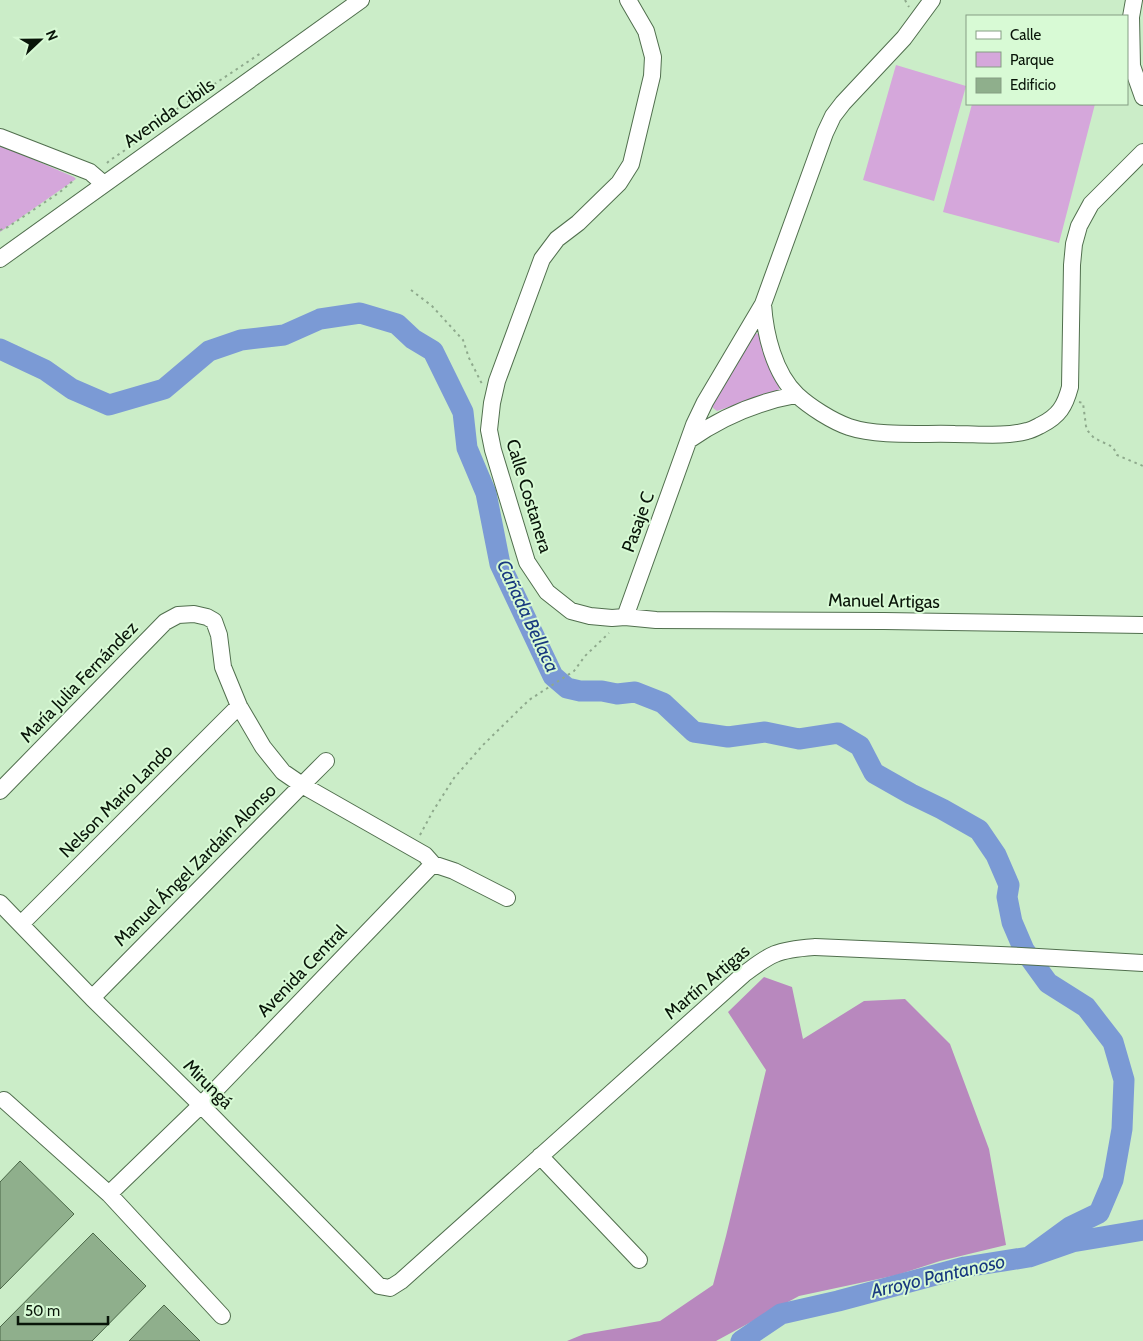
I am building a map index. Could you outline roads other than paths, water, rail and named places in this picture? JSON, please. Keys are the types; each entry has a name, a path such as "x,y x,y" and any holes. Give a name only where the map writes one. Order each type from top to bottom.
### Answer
{"street":[{"name":"Avenida Cibils","path":"0,259 361,0"},
{"name":"Calle Costanera","path":"625,617 590,616 571,611 547,592 527,562 493,450 489,430 497,381 542,259 557,239 578,223 620,183 631,164 652,76 653,57 646,31 628,0"},
{"name":"Pasaje C","path":"625,617 694,425 705,402 763,304 825,133 833,116 904,38 932,0"},
{"path":"1134,0 1131,17 1132,66 1143,97"},
{"path":"0,137 90,172 104,184"},
{"path":"763,304 765,323 774,356 788,383 796,394 815,409 849,427 870,432 897,433 1002,434 1028,431 1056,416 1065,402 1070,387 1072,265 1074,244 1079,226 1092,204 1143,152"},
{"path":"689,440 736,413 796,394"},
{"name":"María Julia Fernández","path":"0,791 165,622 178,615 194,614 214,621 219,635 224,667 239,706"},
{"name":"Manuel Artigas","path":"625,617 656,620 1143,625"},
{"path":"239,706 263,747 283,772 302,785 425,855 433,864 454,870 507,898"},
{"name":"Nelson Mario Lando","path":"21,924 239,706"},
{"name":"Manuel Ángel Zardaín Alonso","path":"92,998 326,762"},
{"name":"Avenida Central","path":"109,1194 201,1105 433,864"},
{"name":"Mirungá","path":"0,904 379,1286 390,1288"},
{"name":"Martín Artigas","path":"390,1288 401,1281 744,974 777,953 815,947 1143,963"},
{"path":"4,1100 109,1194 222,1316"},
{"path":"540,1156 639,1260"}],"waterway":[{"name":"Cañada Bellaca","path":"0,349 45,370 72,389 109,405 164,389 209,351 241,340 284,335 320,319 360,313 397,324 413,339 433,351 463,412 467,448 486,493 500,564 553,676 567,688 617,694 635,692 663,703 694,732 728,737 765,732 799,739 838,733 860,746 874,773 979,830 996,855 1009,885 1007,897 1012,922 1024,950 1048,983 1086,1007 1113,1042 1124,1080 1122,1129 1113,1180 1099,1213 1070,1227 1029,1257"},
{"name":"Arroyo Pantanoso","path":"741,1341 781,1314 838,1301 965,1267 1029,1257 1072,1242 1143,1230"}]}
